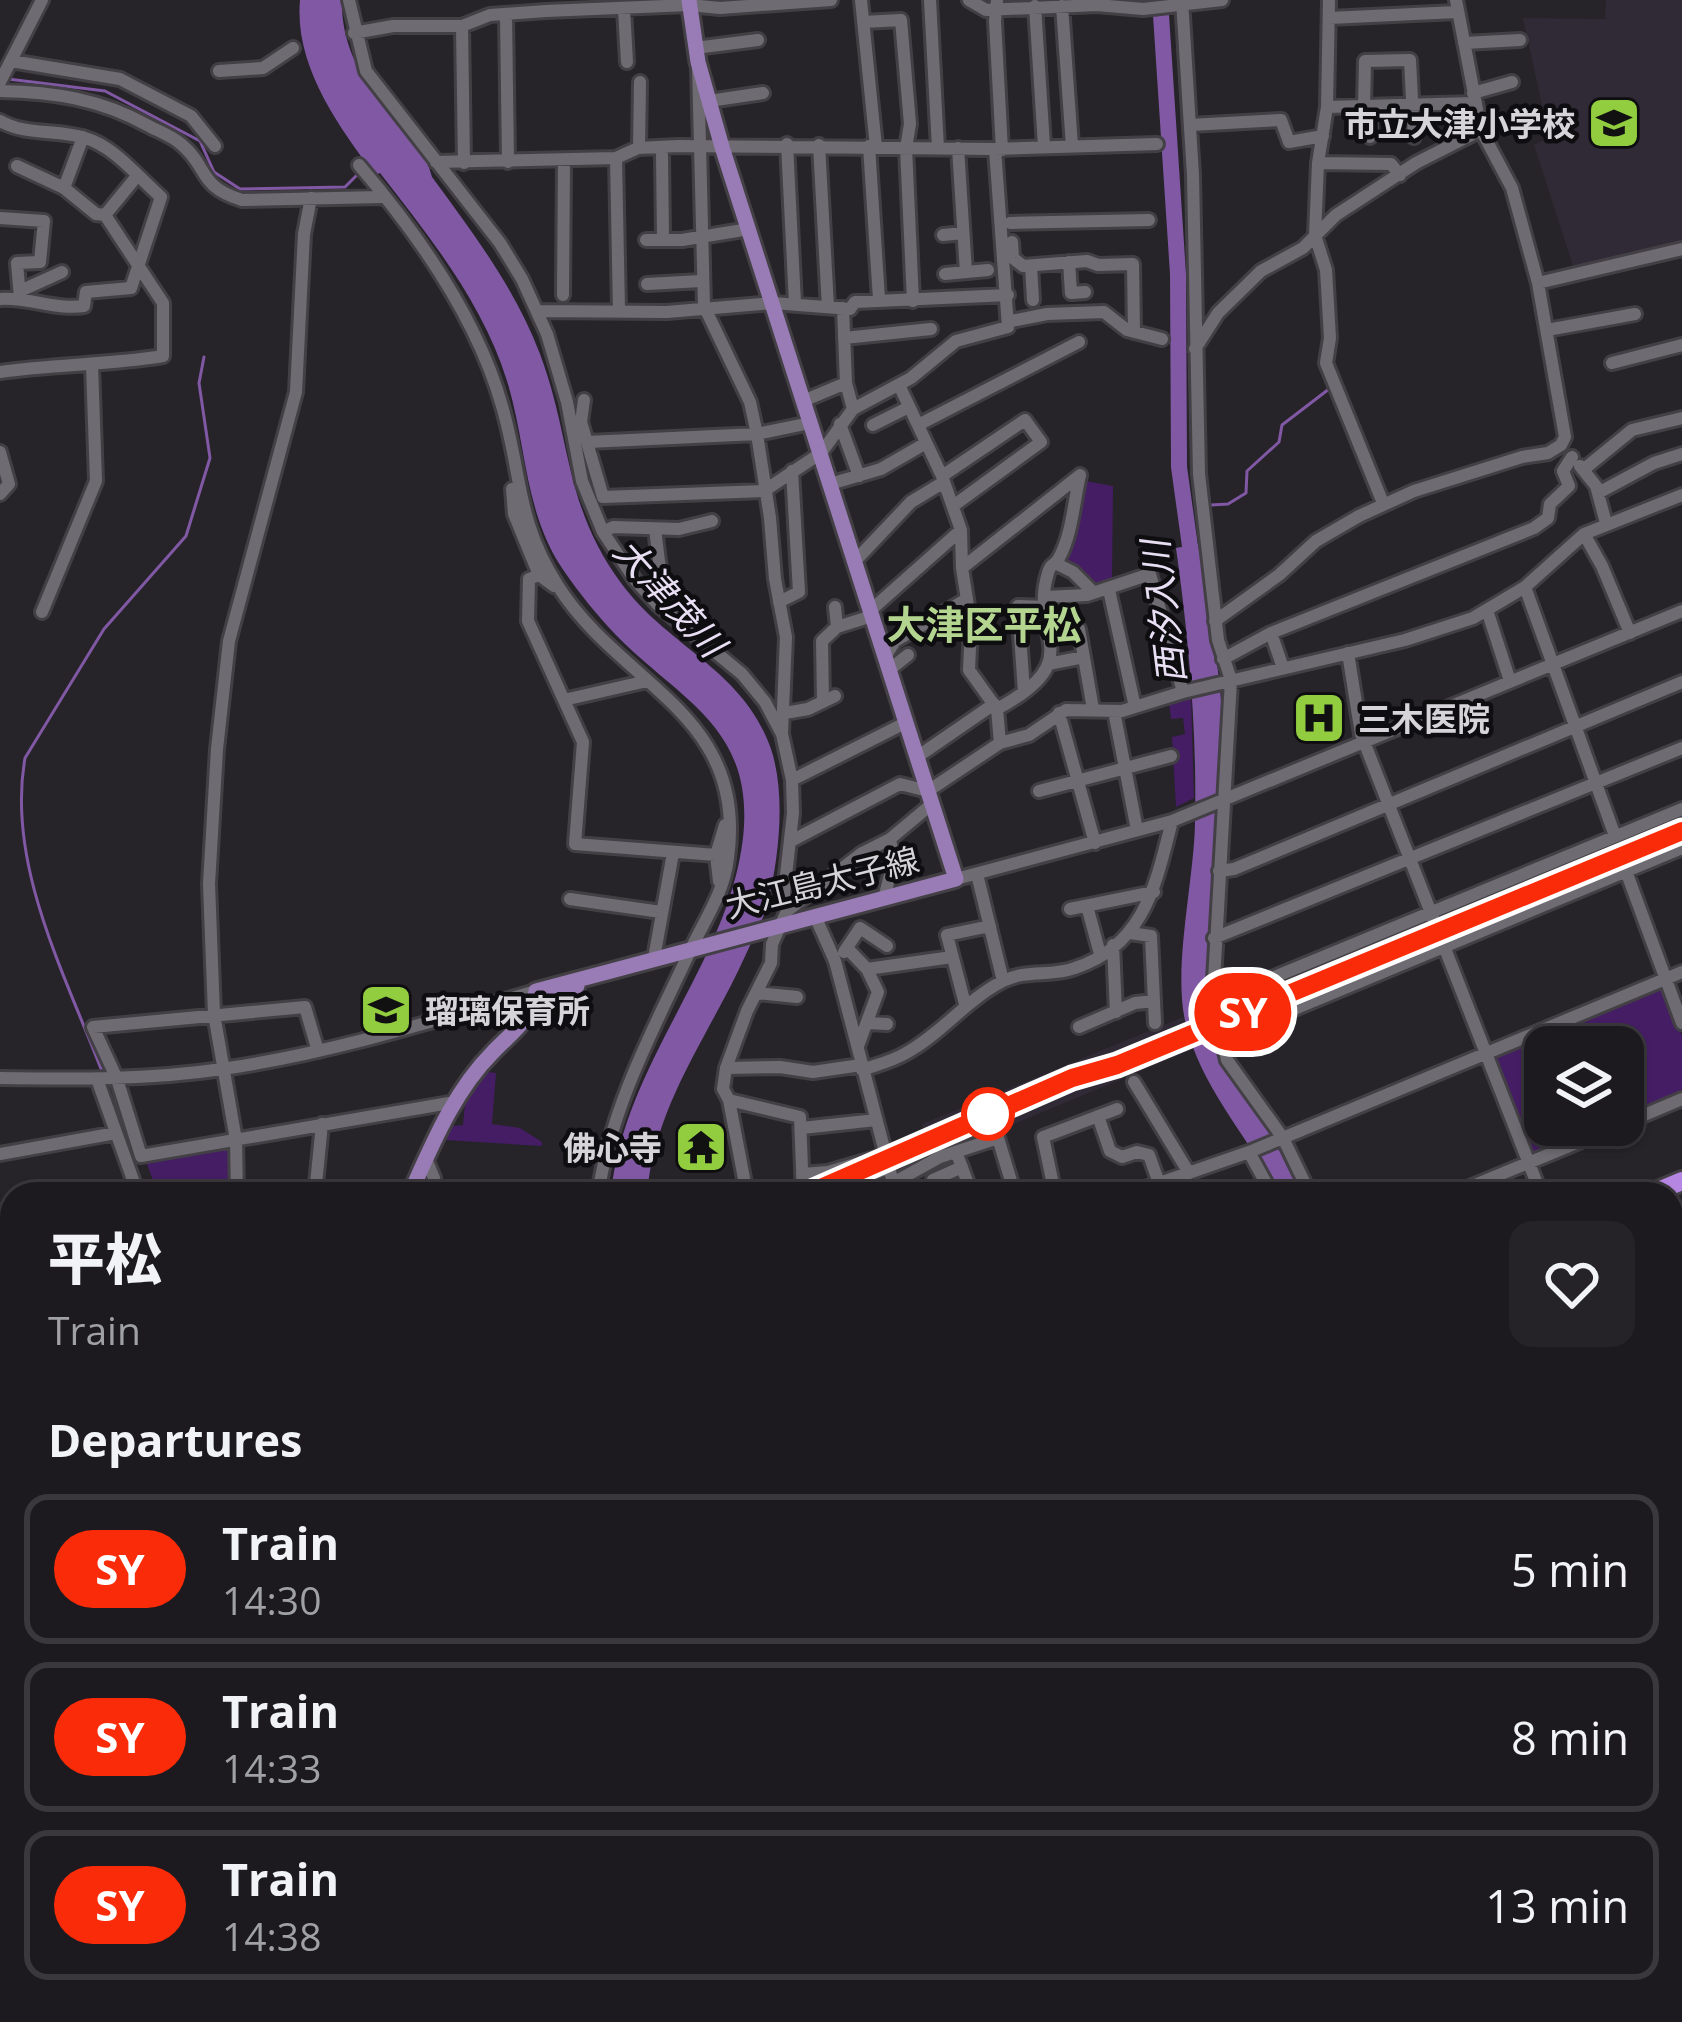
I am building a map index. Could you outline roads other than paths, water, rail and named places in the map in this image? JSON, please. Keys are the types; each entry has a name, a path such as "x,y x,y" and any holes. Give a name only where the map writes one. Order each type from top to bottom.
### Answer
{"main road":[{"name":"大江島太子線","path":"536,992 780,920 815,916 956,879 722,147 697,55 689,3"},
{"path":"415,1182 455,1102 487,1058 530,1016 601,974"},
{"path":"530,1016 536,992"}],"street":[{"path":"42,0 0,86 110,105 183,145 207,182 242,200 382,197"},
{"path":"349,0 366,71 500,243 537,311 567,402 582,481 602,532 634,580 680,626 742,674 765,702 782,734 792,780 793,840 780,920 771,963 726,1068 723,1089 746,1182"},
{"path":"488,0 490,15"},
{"path":"354,33 393,26 462,26 490,15 624,9 644,3 720,8 831,0"},
{"path":"861,0 879,299"},
{"path":"930,0 938,148"},
{"path":"969,0 986,10 998,4 1222,0"},
{"path":"1329,0 1327,107 1318,164 1315,236 1326,270 1330,338 1326,363 1383,503"},
{"path":"1183,3 1200,492 1215,621 1232,680 1213,998 1227,1060 1283,1138 1304,1182"},
{"path":"584,400 581,422 603,497 764,491 821,453 853,409 899,385 956,340 1009,327 999,148 998,4"},
{"path":"1035,6 1044,146"},
{"path":"1062,6 1072,146"},
{"path":"1215,621 1279,575 1316,541 1383,503 1522,457 1548,453 1561,445 1565,427 1538,284 1512,188 1481,130 1471,100 1457,6 1329,18"},
{"path":"624,9 627,62"},
{"path":"506,15 508,162"},
{"path":"863,22 901,20 910,124 905,148 913,301"},
{"path":"462,26 464,163"},
{"path":"758,40 697,55 701,281 704,306 750,402 757,434 786,637 782,734"},
{"path":"1464,43 1520,40"},
{"path":"0,45 14,56 120,79 191,116 215,146"},
{"path":"219,71 263,68 293,48"},
{"path":"1370,137 1365,61 1410,60 1414,137"},
{"path":"1327,107 1471,100 1512,82"},
{"path":"639,148 643,88"},
{"path":"709,101 764,93"},
{"path":"1190,125 1281,120 1289,142 1323,136"},
{"path":"0,121 28,132 83,137 103,146 161,197 131,288 86,292 84,306 58,309 20,295"},
{"path":"1194,350 1218,313 1261,271 1303,248 1336,214 1481,130"},
{"path":"64,188 83,137"},
{"path":"436,162 616,158 639,148 787,144 905,148 1157,144"},
{"path":"787,144 794,303"},
{"path":"819,145 836,308 853,409"},
{"path":"958,148 966,272"},
{"path":"999,148 1013,258 1023,266 1133,264 1134,332"},
{"path":"662,155 663,238"},
{"path":"616,158 619,310"},
{"path":"564,160 567,288"},
{"path":"1318,164 1391,164 1400,175"},
{"path":"0,372 163,356 163,303 105,215 96,214 64,188 17,166"},
{"path":"358,166 452,294 486,362 502,407 512,464 537,551 560,590 702,733 718,762 729,813 729,857 721,889 633,1067 604,1152 600,1182"},
{"path":"105,215 137,176"},
{"path":"644,185 662,184"},
{"path":"943,192 961,190"},
{"path":"237,1182 236,1140 214,1014 209,884 217,749 229,641 296,392 304,235 311,198"},
{"path":"1010,223 1127,216 1149,220"},
{"path":"0,218 44,221 40,262 0,263"},
{"path":"646,240 748,230"},
{"path":"943,235 964,233"},
{"path":"1538,284 1682,249"},
{"path":"1069,262 1071,293 1085,292"},
{"path":"16,263 20,295"},
{"path":"1031,266 1033,300"},
{"path":"945,274 988,270"},
{"path":"0,299 20,295 62,272"},
{"path":"647,284 701,281"},
{"path":"602,283 618,284"},
{"path":"537,311 668,312 773,303 850,309 855,302 879,299 1008,296"},
{"path":"1134,307 1151,307"},
{"path":"1010,321 1104,312 1134,332 1162,339"},
{"path":"1547,330 1635,314"},
{"path":"841,346 931,329"},
{"path":"918,425 1079,342"},
{"path":"1612,363 1682,345"},
{"path":"43,612 96,481 92,365"},
{"path":"803,401 846,382"},
{"path":"899,385 961,530 971,625 969,670 996,707 1000,743"},
{"path":"873,425 909,407"},
{"path":"1583,470 1632,430 1682,418"},
{"path":"856,560 911,502 1025,420 1040,442 952,506"},
{"path":"588,442 757,434 810,423"},
{"path":"840,424 859,476"},
{"path":"830,484 881,469 926,443"},
{"path":"1561,445 1598,493 1606,523"},
{"path":"0,452 9,484 0,494"},
{"path":"1598,493 1654,463 1682,454"},
{"path":"1223,659 1271,633 1534,527 1548,518 1550,504 1569,486 1563,471 1572,457"},
{"path":"512,464 514,514 539,575 560,590"},
{"path":"779,602 799,592 792,471"},
{"path":"917,757 1024,692 1048,664 1052,641 1046,602 1048,569 1065,539 1080,475 962,568"},
{"path":"780,920 862,853 890,839 930,797 1000,743 1029,735 1059,713 1136,707 1435,632 1525,587 1584,534 1682,495"},
{"path":"602,532 613,527 655,530 712,521"},
{"path":"655,530 665,609"},
{"path":"785,713 829,699 823,641 838,627 871,613 961,530"},
{"path":"1584,534 1630,632"},
{"path":"1054,562 1073,572 1094,593"},
{"path":"1024,692 1018,606 1108,590 1150,574 1183,692"},
{"path":"539,575 529,579 528,621 583,742 575,844 716,855"},
{"path":"1525,587 1615,836"},
{"path":"1108,590 1136,707"},
{"path":"887,663 895,640 967,599"},
{"path":"836,607 838,627"},
{"path":"1487,610 1510,681"},
{"path":"956,879 1172,821 1682,611"},
{"path":"1079,629 1093,709"},
{"path":"1271,633 1282,668"},
{"path":"1348,652 1365,742 1536,1182"},
{"path":"887,663 908,655"},
{"path":"1048,664 1084,657"},
{"path":"563,700 647,681"},
{"path":"1219,872 1682,682"},
{"path":"1114,711 1137,830"},
{"path":"1059,713 1095,843"},
{"path":"792,780 905,723"},
{"path":"1214,938 1682,748"},
{"path":"1039,790 1171,756"},
{"path":"793,840 900,784 930,797"},
{"path":"1213,998 1682,808"},
{"path":"721,889 716,855 729,813"},
{"path":"726,1068 813,1072 861,1067 905,1054 965,1004 1003,981 1030,972 1075,968 1130,933 1154,892 1172,821"},
{"path":"884,898 894,860 890,839"},
{"path":"1222,1039 1682,848"},
{"path":"653,958 673,854"},
{"path":"1626,872 1682,1023"},
{"path":"977,874 1003,981"},
{"path":"1070,909 1154,892"},
{"path":"570,899 661,912"},
{"path":"1087,906 1107,950 1116,1012"},
{"path":"815,916 835,962 893,1182"},
{"path":"965,1004 947,935 990,926"},
{"path":"835,962 860,928 887,946"},
{"path":"1130,933 1151,937 1155,1023"},
{"path":"848,948 867,969 878,998 857,1048"},
{"path":"867,969 952,957"},
{"path":"1162,1182 1249,1152 1682,971"},
{"path":"0,1078 117,1079 221,1070 318,1051 536,992"},
{"path":"758,993 796,998"},
{"path":"1079,1027 1136,1003 1154,1001"},
{"path":"318,1051 305,1007 94,1027 117,1079 141,1156 455,1102"},
{"path":"868,1023 887,1024"},
{"path":"97,1079 134,1182"},
{"path":"1134,1082 1189,1173"},
{"path":"1644,1115 1682,1099"},
{"path":"729,1100 800,1117 801,1182"},
{"path":"1052,1182 1042,1137 1117,1109"},
{"path":"1098,1116 1110,1151 1122,1156 1149,1155 1159,1182"},
{"path":"802,1128 876,1120"},
{"path":"316,1182 322,1124"},
{"path":"0,1154 116,1133"},
{"path":"905,1182 940,1157 998,1138 1012,1182"},
{"path":"1482,1182 1570,1146"},
{"path":"1249,1152 1265,1182"},
{"path":"426,1159 433,1182"},
{"path":"802,1174 888,1161"},
{"path":"847,1182 888,1161"},
{"path":"941,1182 960,1162 968,1182"},
{"path":"928,1165 934,1182"}],"waterway":[{"name":"西汐入川","path":"1160,0 1178,274 1179,467 1193,568"},
{"path":"1461,57 1468,101"},
{"path":"8,79 105,91 200,141 214,172 240,189 345,187 357,175"},
{"path":"1358,208 1431,162"},
{"path":"103,1074 57,959 32,879 21,798 25,758 104,629 186,536 210,458 199,383 204,357"},
{"path":"1211,505 1228,504 1246,493 1247,471 1279,442 1282,425 1329,389"}],"railway":[{"path":"836,1182 1682,831"}],"train":[{"name":"SY","path":"835,1182 1072,1078 1117,1065 1682,831"}],"place":[{"name":"市立大津小学校","path":"1614,123"},
{"name":"三木医院","path":"1319,718"},
{"name":"瑠璃保育所","path":"386,1010"},
{"name":"佛心寺","path":"701,1147"}],"district":[{"name":"大津区平松","path":"984,623"}],"water label":[{"name":"大津茂川","path":"670,597"}]}
